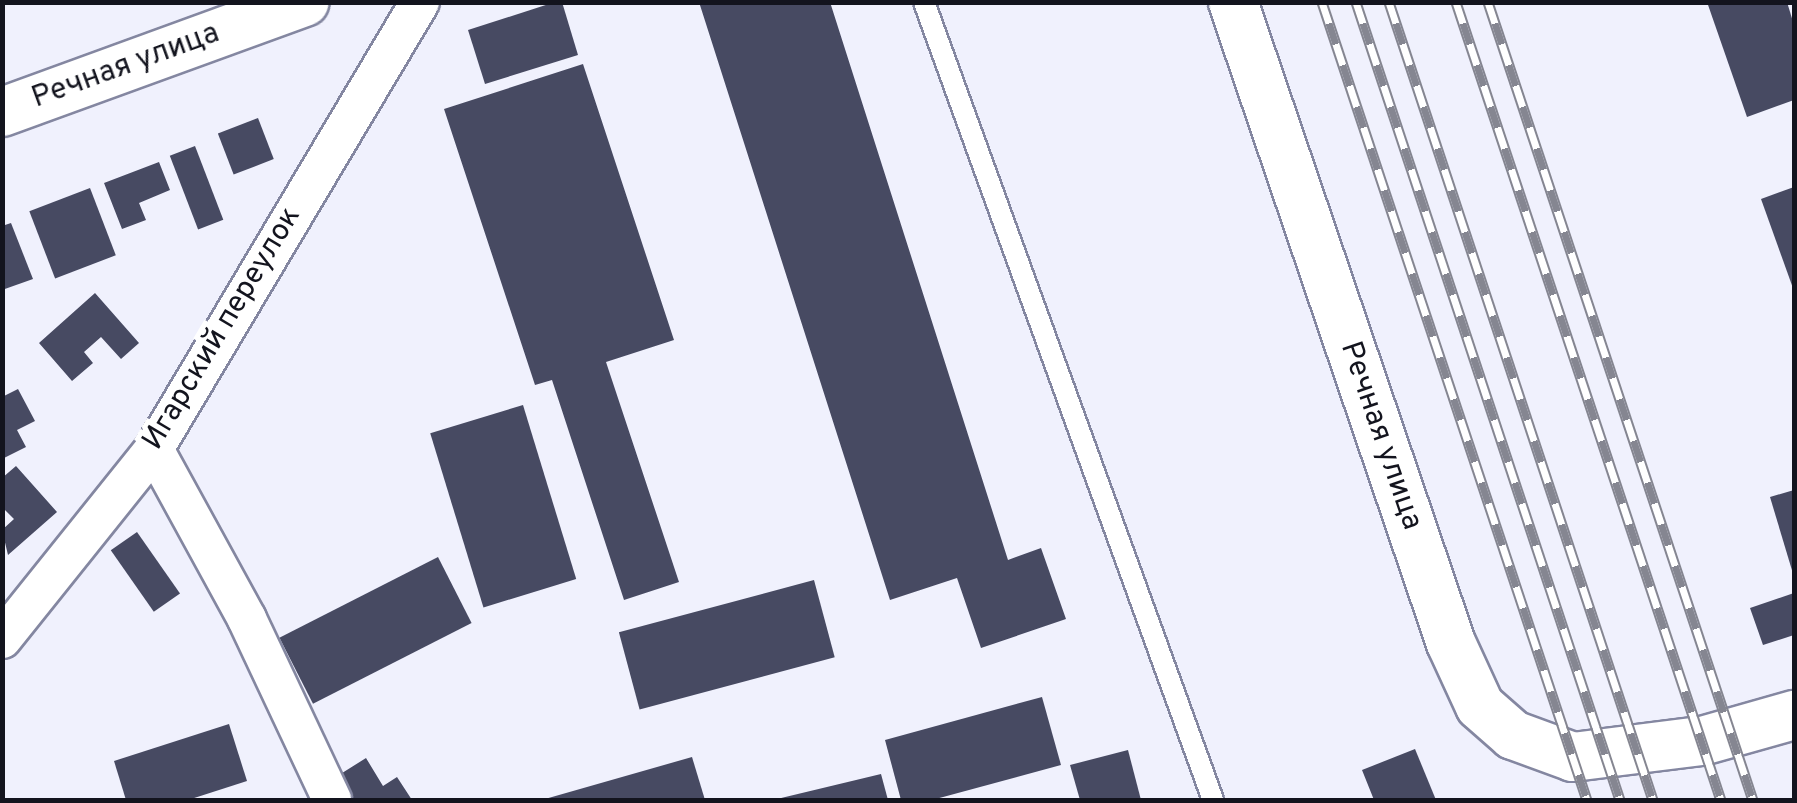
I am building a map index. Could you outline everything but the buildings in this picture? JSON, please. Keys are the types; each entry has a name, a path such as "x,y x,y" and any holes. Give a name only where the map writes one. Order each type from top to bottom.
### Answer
{"street":[{"name":"Речная улица","path":"2,112 306,2"},
{"name":"Игарский переулок","path":"2,639 154,449 420,2"},
{"name":"Речная улица","path":"1234,2 1450,644 1480,706 1544,752 1573,757 1634,752 1794,716"},
{"path":"154,449 247,619 332,800"}],"lane":[{"path":"924,2 1213,800"}],"railway":[{"path":"1322,2 1587,800"},
{"path":"1356,2 1620,800"},
{"path":"1389,2 1653,800"},
{"path":"1456,2 1721,800"},
{"path":"1488,2 1753,800"}]}
